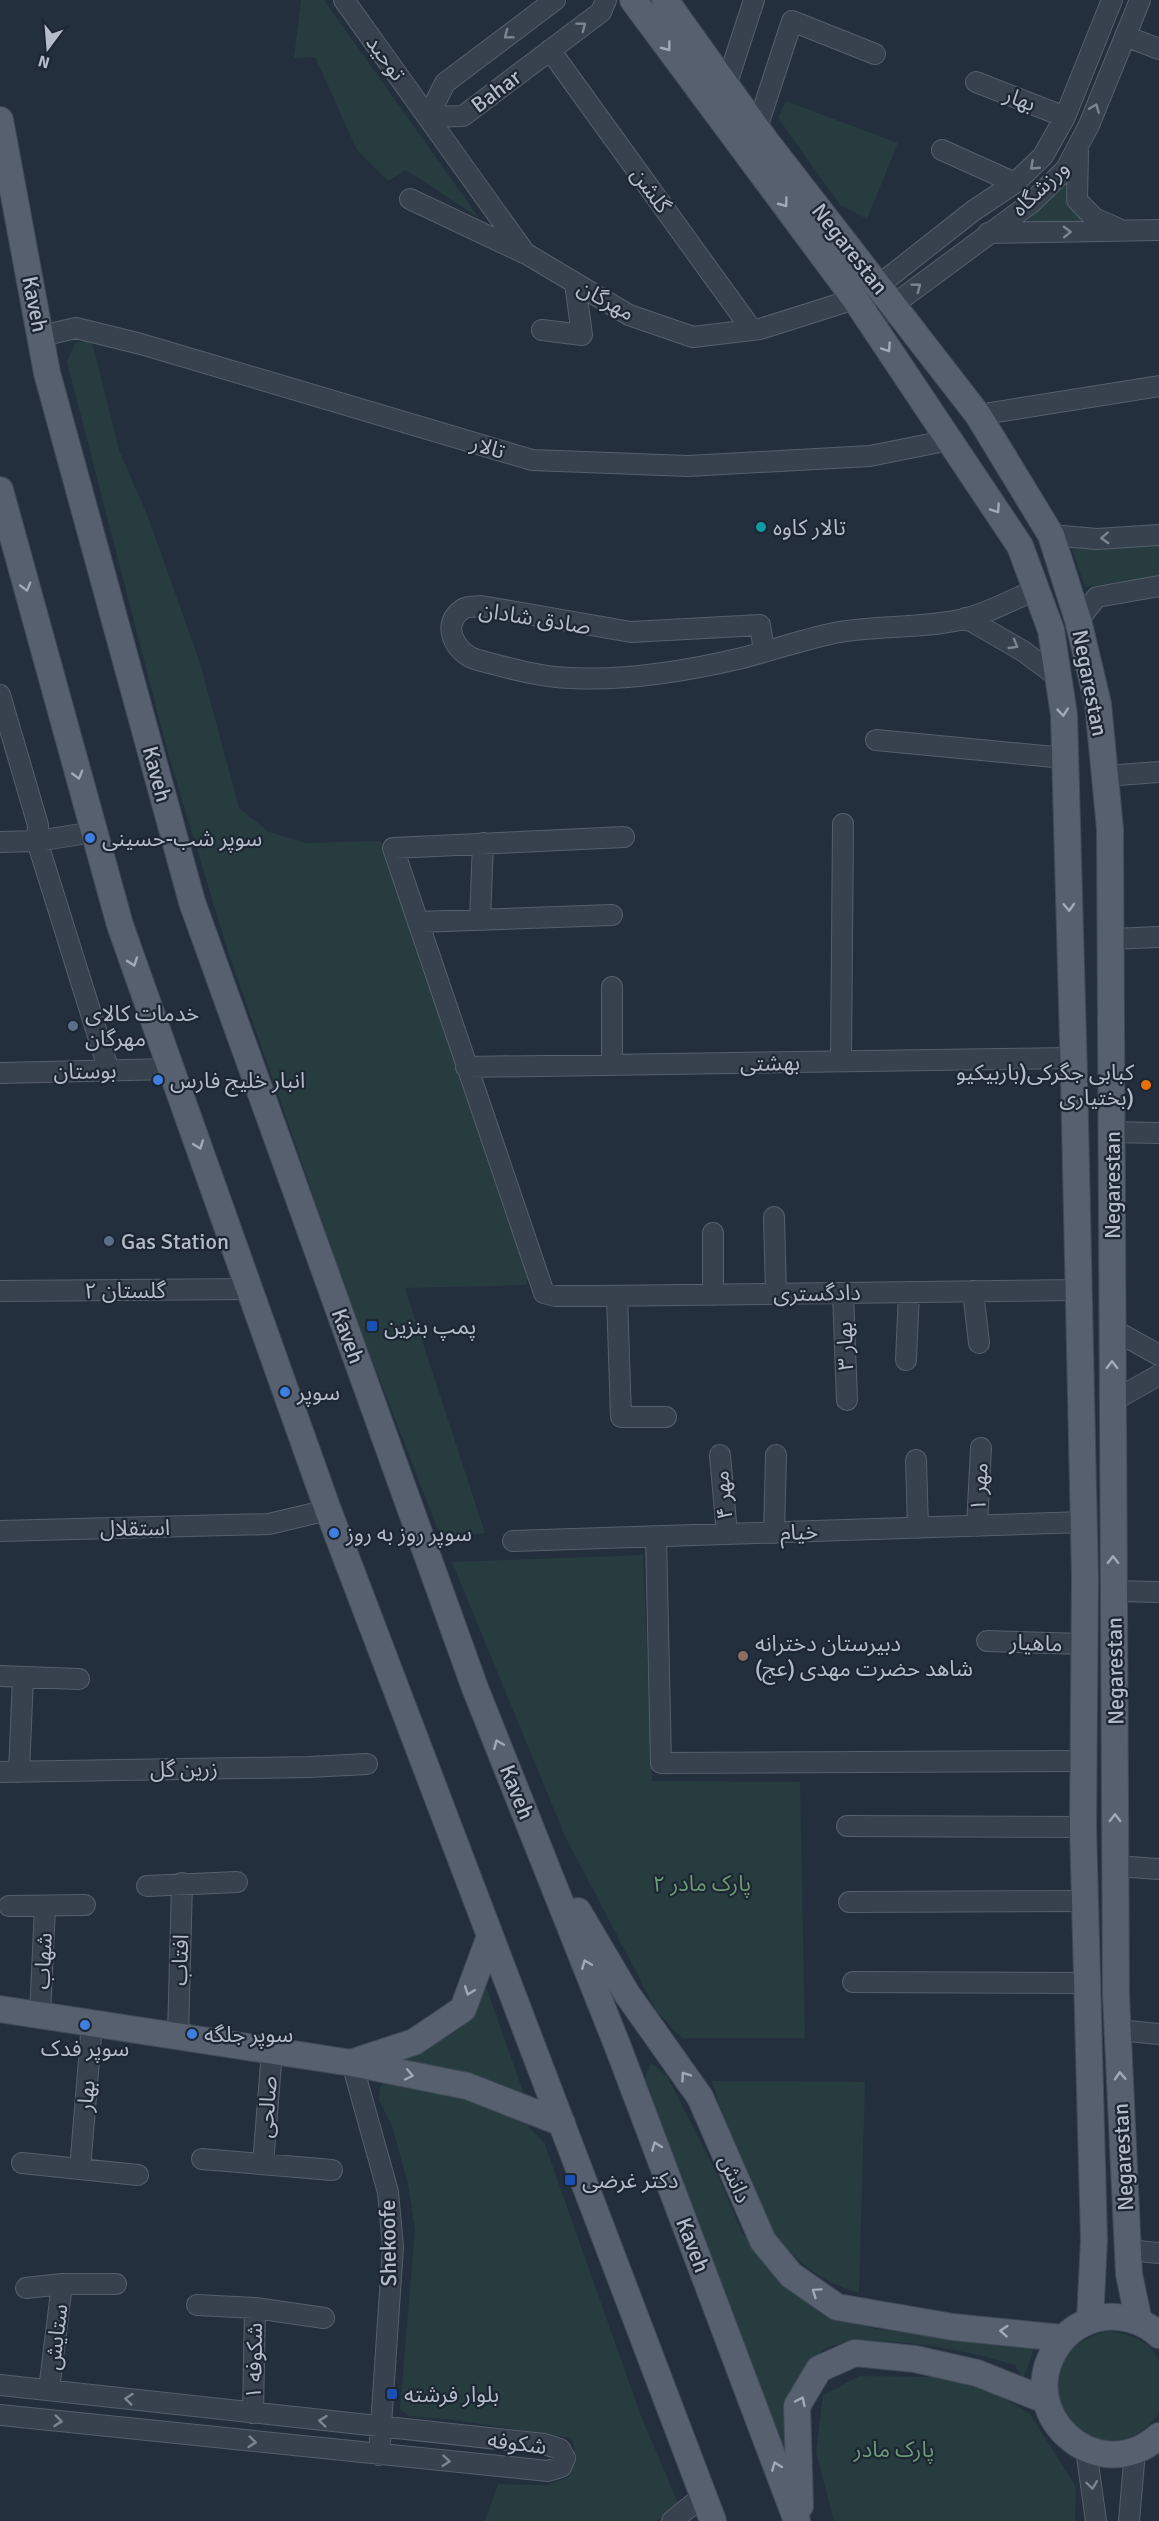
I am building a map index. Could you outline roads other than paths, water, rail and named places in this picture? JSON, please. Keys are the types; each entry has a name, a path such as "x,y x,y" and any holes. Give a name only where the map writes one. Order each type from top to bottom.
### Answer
{"main road":[{"name":"Negarestan","path":"633,0 855,299 950,440 1020,546 1051,630 1064,715 1079,1290 1085,1644 1083,1827 1094,2240 1090,2320"},
{"name":"Negarestan","path":"665,0 757,128 978,415 1052,534 1078,620 1098,704 1110,857 1112,1402 1116,1690 1115,1866 1118,2030 1129,2274 1149,2329"},
{"name":"Kaveh","path":"0,120 48,373 192,902 475,1688 618,2047 797,2521"},
{"path":"855,299 886,295"},
{"path":"0,490 7,545 120,925 328,1510 713,2521"},
{"path":"1068,855 1110,857"},
{"path":"1085,1644 1095,1656 1105,1659 1115,1650"},
{"path":"1085,1691 1097,1684 1107,1684 1116,1690"},
{"name":"دانش","path":"536,1839 627,1994 700,2097 763,2241 791,2276 837,2307 953,2327 1062,2338"},
{"path":"352,2063 414,2042 463,2009 490,1936"},
{"path":"0,2009 352,2063 467,2086 562,2123"},
{"path":"1149,2329 1115,2317 1090,2320 1062,2338 1050,2356 1044,2378 1045,2400 1053,2420 1060,2429 1068,2438 1086,2449 1111,2454 1135,2451 1159,2436"},
{"path":"802,2521 798,2482 797,2406 819,2369 855,2353 915,2359 977,2373 1045,2400"}],"street":[{"name":"توحید","path":"344,0 428,117"},
{"name":"Bahar","path":"555,0 529,8 445,83 428,117 463,116 601,12 606,0"},
{"path":"726,86 754,0"},
{"name":"ورزشگاه","path":"870,322 886,295 973,211 1015,183 1044,156 1065,117 1112,0"},
{"name":"ورزشگاه","path":"886,295 988,233 1031,203 1066,169 1140,0"},
{"path":"757,128 792,21 875,54"},
{"path":"1125,36 1159,49"},
{"name":"گلشن","path":"550,50 752,330"},
{"name":"بهار","path":"976,82 1065,117"},
{"name":"مهرگان","path":"428,117 525,253 628,315 693,337 752,330 855,299"},
{"path":"1078,146 1077,200 1094,218 1125,231"},
{"path":"942,150 1015,183"},
{"path":"410,199 525,253"},
{"path":"988,233 1159,230"},
{"path":"542,330 582,335 575,283"},
{"name":"تالار","path":"40,336 75,328 141,344 532,460 688,466 870,456 950,440"},
{"path":"978,415 1159,386"},
{"path":"1052,534 1097,539 1159,535"},
{"path":"1078,620 1097,597 1159,586"},
{"name":"صادق شادان","path":"764,651 760,625 631,632 481,606 464,608 455,616 452,630 453,641 459,650 474,659 525,672 569,678 609,679 678,670 764,651 848,631 929,625 966,618 1036,590"},
{"path":"966,618 1023,651 1058,677"},
{"path":"0,695 38,825 37,841 109,1071"},
{"path":"876,740 1065,758"},
{"path":"1105,776 1159,772"},
{"path":"841,1062 843,824"},
{"path":"0,842 37,841 94,832"},
{"path":"466,1067 393,848 624,837"},
{"path":"480,920 483,843"},
{"path":"418,922 612,915"},
{"path":"1110,939 1159,938"},
{"path":"612,987 612,1065"},
{"name":"بهشتی","path":"466,1067 1073,1058"},
{"name":"دادگستری","path":"466,1067 544,1293 555,1296 617,1296 1079,1290"},
{"name":"بوستان","path":"0,1073 171,1069"},
{"path":"1112,1132 1159,1133"},
{"path":"774,1217 776,1294"},
{"path":"713,1233 713,1295"},
{"name":"گلستان ۲","path":"0,1291 250,1290"},
{"path":"973,1291 979,1343"},
{"path":"906,1360 909,1292"},
{"name":"بهار ۳","path":"843,1293 847,1400"},
{"path":"617,1296 621,1417 666,1418"},
{"path":"1112,1329 1159,1355"},
{"path":"1112,1402 1159,1374"},
{"name":"مهر ۱","path":"977,1526 981,1448"},
{"name":"مهر ۴","path":"720,1455 727,1534"},
{"path":"774,1533 776,1455"},
{"path":"916,1460 918,1528"},
{"name":"استقلال","path":"0,1531 269,1524 328,1510"},
{"name":"خیام","path":"513,1541 1084,1522"},
{"path":"656,1537 661,1763 1085,1761"},
{"path":"1114,1592 1159,1592"},
{"name":"ماهیار","path":"987,1641 1085,1644"},
{"path":"0,1676 79,1679"},
{"path":"9,1772 23,1677"},
{"name":"زرین گل","path":"9,1772 367,1764"},
{"path":"847,1826 1083,1827"},
{"path":"1115,1866 1159,1869"},
{"path":"147,1886 237,1882"},
{"name":"افتاب","path":"178,2036 182,1883"},
{"path":"849,1902 1085,1901"},
{"path":"9,1905 45,1907 85,1905"},
{"name":"شهاب","path":"40,2015 45,1907"},
{"path":"853,1982 1087,1983"},
{"name":"بهار","path":"80,2169 92,2023"},
{"path":"1118,2030 1159,2034"},
{"name":"صالحی","path":"263,2164 272,2051"},
{"name":"Shekoofe","path":"352,2063 388,2192 393,2247 379,2455"},
{"path":"202,2159 332,2170"},
{"path":"22,2163 138,2175"},
{"path":"1128,2250 1159,2253"},
{"path":"26,2288 62,2284 116,2284"},
{"name":"ستایش","path":"49,2390 62,2284"},
{"path":"197,2305 255,2308 324,2318"},
{"name":"شکوفه ۱","path":"253,2413 255,2308"},
{"name":"شکوفه","path":"0,2385 544,2444 560,2449 565,2458 561,2467 548,2471 0,2415"},
{"path":"1086,2449 1096,2521"},
{"path":"1129,2521 1135,2451"},
{"path":"672,2521 703,2496"}],"place":[{"name":"تالار کاوه","path":"761,527"},
{"name":"سوپر شب-حسینی","path":"90,838"},
{"name":"خدمات کالای مهرگان","path":"73,1026"},
{"name":"انبار خلیج فارس","path":"158,1080"},
{"name":"کبابی جگرکی(باربیکیو بختیاری)","path":"1146,1085"},
{"name":"Gas Station","path":"109,1241"},
{"name":"پمپ بنزین","path":"372,1326"},
{"name":"سوپر","path":"285,1392"},
{"name":"سوپر روز به روز","path":"334,1533"},
{"name":"دبیرستان دخترانه شاهد حضرت مهدی (عج)","path":"743,1656"},
{"name":"سوپر فدک","path":"85,2025"},
{"name":"سوپر جلگه","path":"192,2034"},
{"name":"دکتر غرضی","path":"570,2180"},
{"name":"بلوار فرشته","path":"392,2394"}],"park label":[{"name":"پارک مادر ۲","path":"702,1883"},
{"name":"پارک مادر","path":"894,2449"}]}
